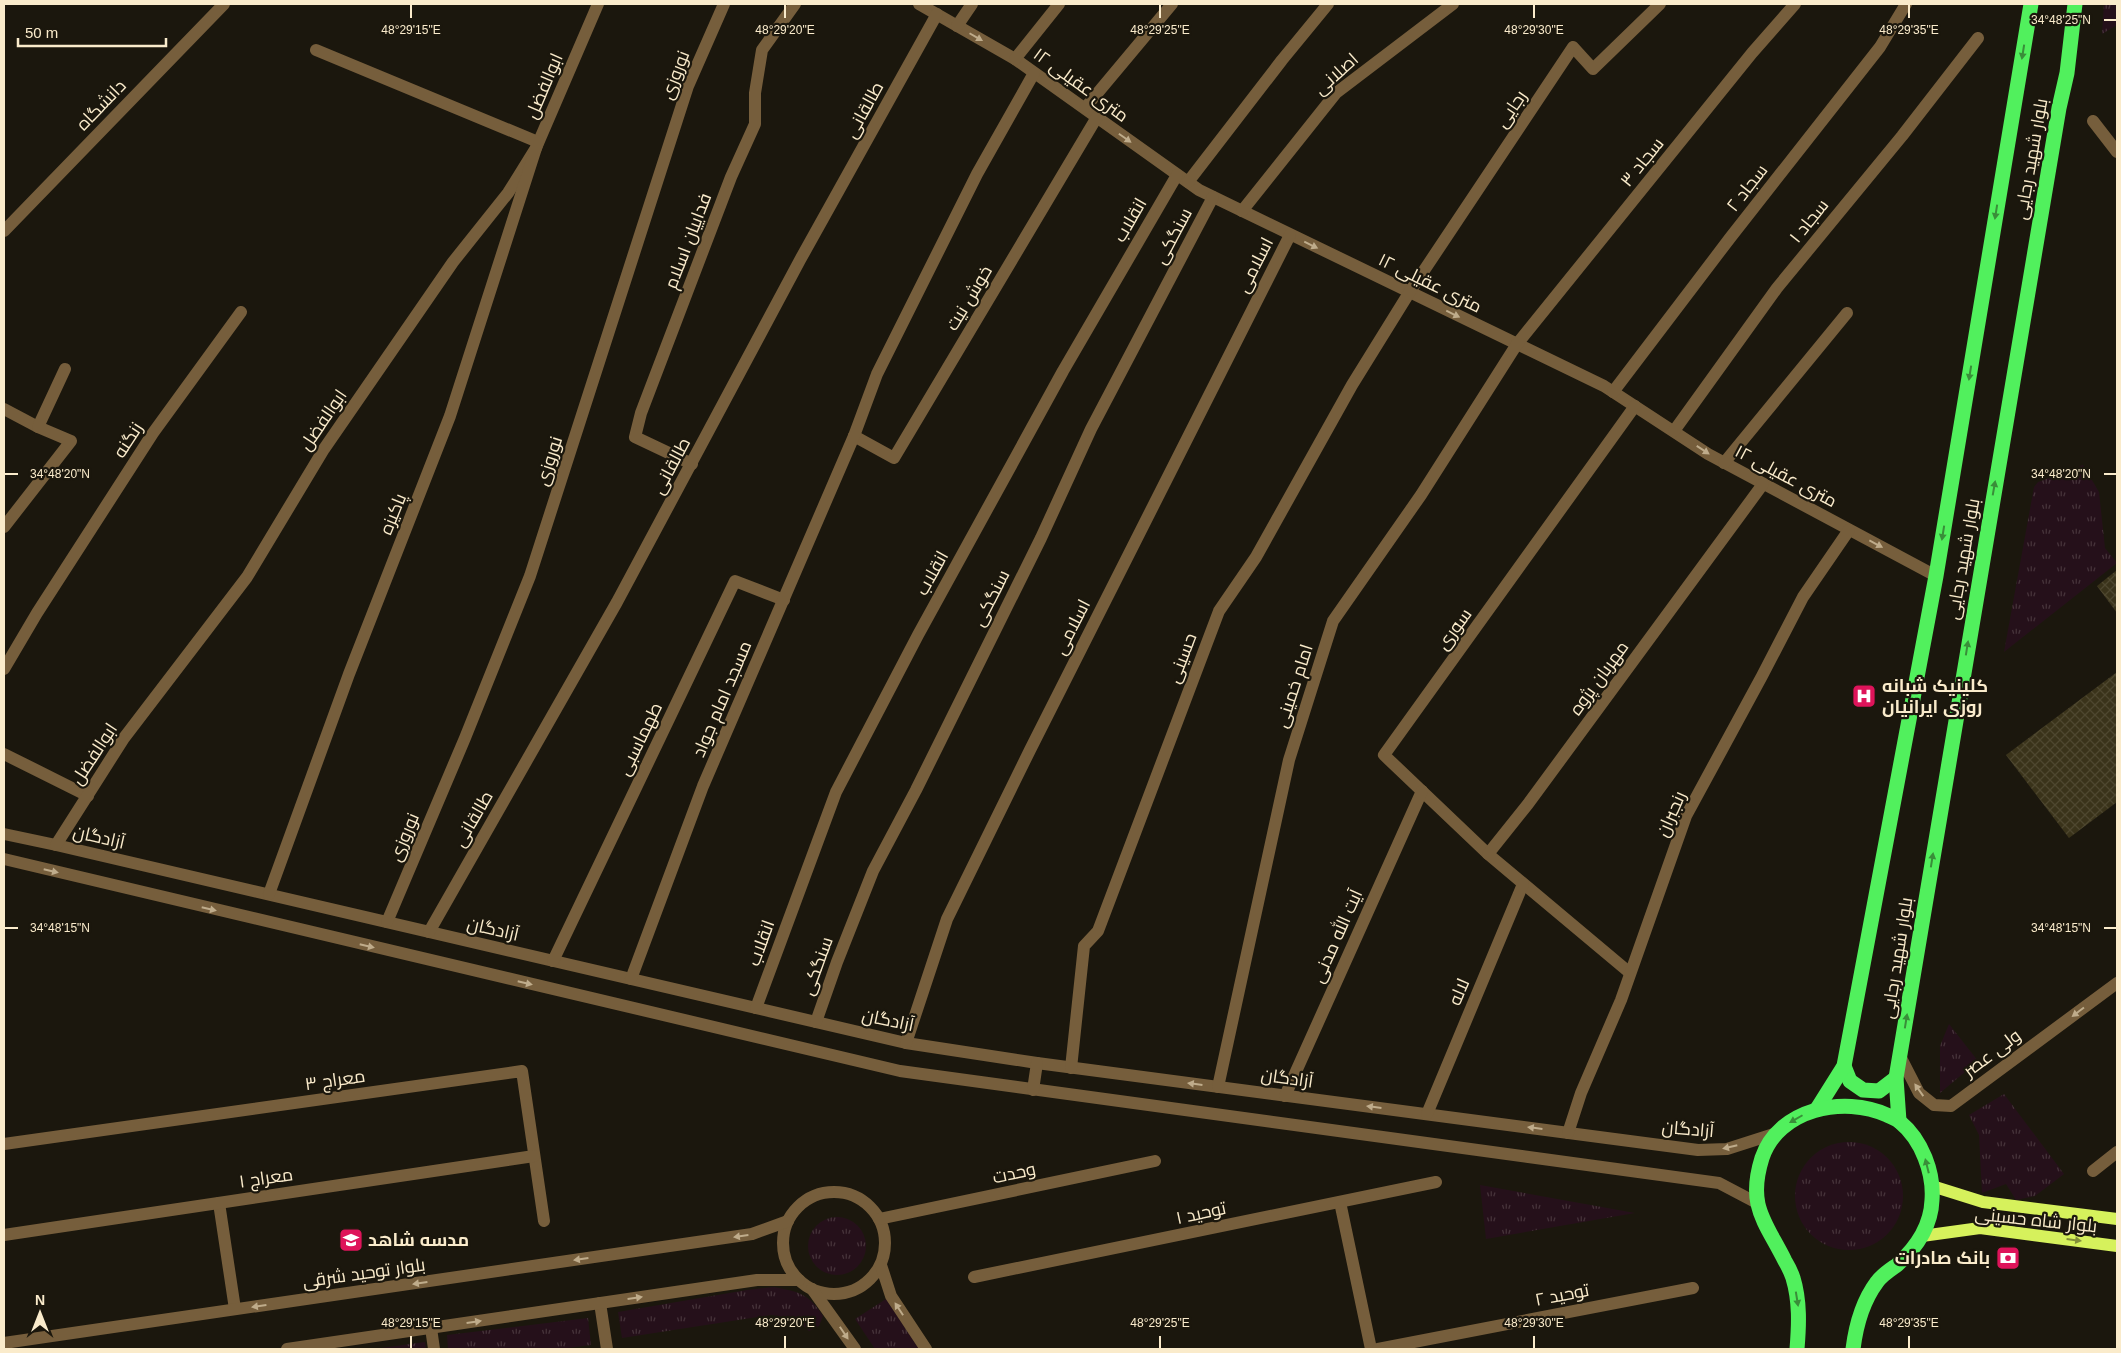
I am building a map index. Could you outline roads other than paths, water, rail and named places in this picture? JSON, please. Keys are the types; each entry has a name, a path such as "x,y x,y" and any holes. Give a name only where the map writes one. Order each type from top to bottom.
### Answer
{"highway":[{"name":"بلوار شهید رجایی","path":"1817,1109 1844,1066 1936,576 2031,4"},
{"name":"بلوار شهید رجایی","path":"1900,1121 1896,1078 1978,583 2059,108 2067,72 2075,4"},
{"path":"1844,1066 1850,1081 1863,1090 1879,1091 1896,1078"},
{"path":"1797,1349 1800,1321 1793,1277 1761,1218 1757,1203 1758,1172 1769,1143 1777,1133 1798,1118 1817,1109 1851,1106 1879,1111 1900,1121 1914,1136 1926,1160 1932,1186 1930,1212 1922,1236 1905,1256 1877,1282 1859,1316 1855,1329 1853,1349"}],"main road":[{"name":"بلوار شاه حسینی","path":"1932,1186 1983,1202 2117,1219"},
{"name":"بلوار شاه حسینی","path":"1922,1236 1980,1228 2117,1246"}],"street":[{"name":"دانشگاه","path":"4,231 224,4"},
{"name":"نوروزی","path":"387,922 465,738 530,576 688,86 724,4"},
{"name":"فداییان اسلام","path":"692,464 635,437 641,413 731,177 755,124 755,93 762,50 795,4"},
{"name":"۱۲ متری عقیلی","path":"919,4 1015,59 1182,178 1213,197 1613,392 1724,462 1936,576"},
{"path":"957,26 972,4"},
{"path":"1015,59 1059,4"},
{"path":"1085,108 1172,4"},
{"name":"انقلاب","path":"756,1008 836,792 918,635 1058,379 1182,178 1328,4"},
{"name":"اصلانی","path":"1242,211 1336,93 1453,4"},
{"name":"رجایی","path":"1409,292 1573,47 1593,69 1660,4"},
{"name":"سجاد ۳","path":"1517,344 1752,53 1795,4"},
{"name":"سجاد ۲","path":"1613,392 1730,238 1880,47 1906,4"},
{"name":"ابوالفضل","path":"56,845 124,738 247,577 324,449 453,262 508,193 538,142 594,5"},
{"name":"طالقانی","path":"429,932 617,602 805,251 937,14"},
{"name":"سجاد ۱","path":"1674,432 1777,288 1902,136 1978,38"},
{"path":"316,50 538,142"},
{"name":"مسجد امام جواد","path":"631,979 703,786 854,436 877,374 977,174 1034,73"},
{"name":"خوش نیت","path":"854,436 894,458 1097,117"},
{"path":"2093,121 2117,152"},
{"name":"پاکیزه","path":"269,894 348,674 450,416 538,142"},
{"name":"سنگکی","path":"816,1022 837,962 873,871 916,790 1041,538 1091,428 1213,197"},
{"name":"اسلامی","path":"906,1043 947,919 1030,750 1290,235"},
{"name":"حسینی","path":"1071,1068 1084,946 1098,931 1219,611 1256,557 1352,385 1409,292"},
{"name":"زنگنه","path":"4,669 37,612 153,433 241,312"},
{"path":"1724,462 1847,314"},
{"name":"امام خمینی","path":"1218,1087 1289,760 1333,621 1421,494 1517,344"},
{"path":"38,427 66,369"},
{"name":"سوری","path":"1488,854 1384,755 1636,406"},
{"path":"4,409 38,427 71,441 4,527"},
{"name":"مهربان پژوه","path":"1488,854 1528,804 1763,484"},
{"name":"رنجبران","path":"1568,1133 1581,1093 1630,973 1686,816 1803,597 1849,530"},
{"name":"طهماسبی","path":"554,961 735,580 784,600"},
{"path":"4,754 88,796"},
{"name":"آیت الله مدنی","path":"1285,1096 1422,791"},
{"name":"آزادگان","path":"4,834 906,1043 1071,1068 1698,1150 1727,1149 1777,1133"},
{"path":"1488,854 1630,973"},
{"path":"4,859 900,1072 1719,1183 1757,1203"},
{"name":"لاله","path":"1427,1114 1523,884"},
{"name":"ولی عصر","path":"1900,1056 1919,1093 1934,1106 1951,1106 2117,982"},
{"path":"1033,1090 1037,1063"},
{"path":"522,1076 544,1221 534,1156 522,1076"},
{"name":"معراج ۳","path":"4,1144 522,1076"},
{"path":"2093,1170 2117,1152"},
{"name":"معراج ۱","path":"4,1235 534,1156"},
{"name":"وحدت","path":"880,1219 1155,1161"},
{"name":"توحید ۱","path":"974,1277 1436,1182"},
{"path":"825,1192 841,1192 856,1197 870,1206 880,1219 885,1234 885,1250 880,1265 871,1278 859,1288 843,1294 827,1294 812,1289 799,1280 789,1267 784,1252 783,1236 788,1221 797,1208 810,1198 825,1192"},
{"path":"1340,1202 1371,1349"},
{"path":"219,1203 235,1310"},
{"name":"بلوار توحید شرقی","path":"4,1343 752,1234 788,1221"},
{"path":"880,1265 891,1296 926,1349"},
{"path":"287,1349 757,1280 799,1280"},
{"name":"توحید ۲","path":"1378,1349 1693,1288"},
{"path":"812,1289 855,1349"},
{"path":"600,1303 607,1349"},
{"path":"431,1328 434,1349"}],"place":[{"name":"کلینیک شبانه روزی ایرانیان","path":"1864,696"},
{"name":"مدسه شاهد","path":"351,1240"},
{"name":"بانک صادرات","path":"2008,1258"}]}
